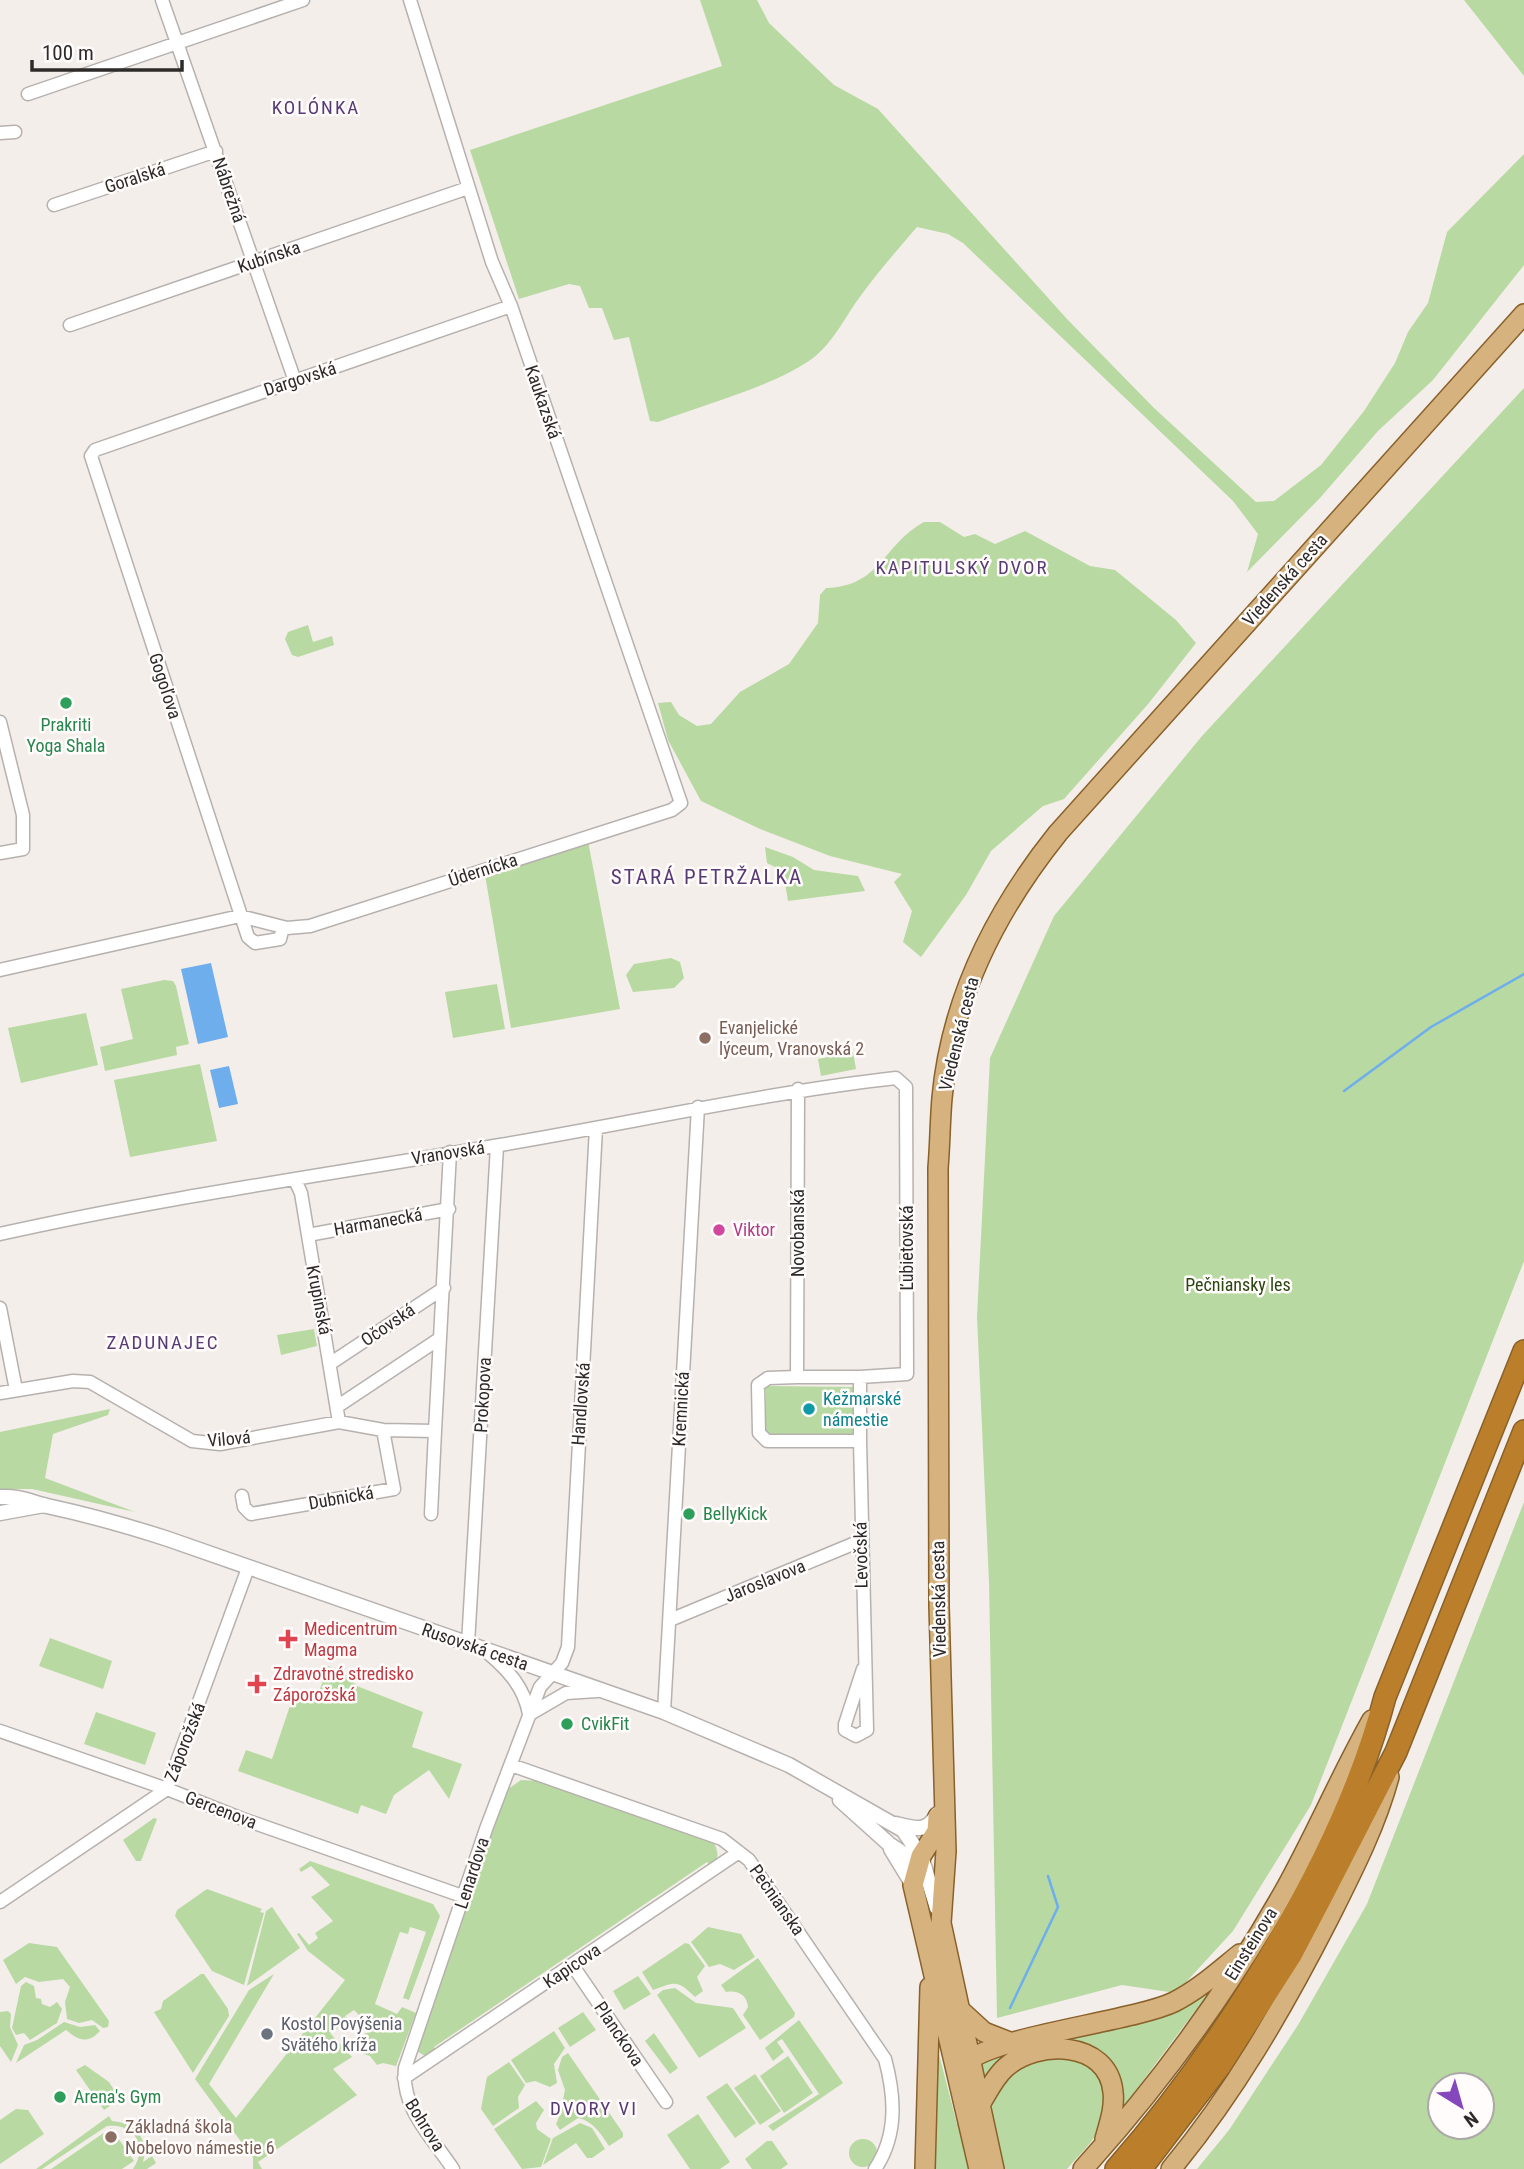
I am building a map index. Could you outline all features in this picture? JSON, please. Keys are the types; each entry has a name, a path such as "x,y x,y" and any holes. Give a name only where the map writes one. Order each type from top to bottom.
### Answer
{"highway":[{"path":"1116,2169 1205,2055 1275,1945 1328,1844 1371,1749 1385,1698 1524,1351"},
{"path":"1141,2169 1220,2066 1291,1955 1396,1752 1524,1431"}],"main road":[{"name":"Viedenská cesta","path":"994,2169 941,1923 946,1892 942,1820 938,1168 942,1097 963,1002 974,971 1001,914 1058,833 1524,314"},
{"name":"Einsteinova","path":"1083,2169 1178,2052 1251,1945 1314,1838 1359,1744 1385,1698"},
{"path":"1171,2169 1209,2120 1279,2014 1359,1857 1380,1808 1396,1752"},
{"name":"Viedenská cesta","path":"942,1820 913,1885 979,2169"},
{"path":"959,2080 965,2062 1012,2043 1139,2014 1174,2002 1251,1945"},
{"path":"925,2169 931,1962"},
{"path":"960,2010 984,2032 1012,2043"},
{"path":"981,2103 1000,2074 1019,2059 1058,2048 1083,2052 1104,2067 1113,2090 1112,2113 1103,2147"}],"street":[{"name":"Nábrežná","path":"162,0 295,381"},
{"path":"28,94 303,0"},
{"name":"Kaukazská","path":"410,0 492,262 511,306 681,803"},
{"path":"0,133 15,132"},
{"name":"Goralská","path":"54,205 216,151"},
{"name":"Kubínska","path":"70,325 468,188"},
{"name":"Dargovská","path":"91,456 95,450 511,306"},
{"name":"Gogoľova","path":"91,456 240,916"},
{"path":"0,722 23,815 23,849 0,853"},
{"name":"Údernícka","path":"0,970 240,916 283,927 310,926 672,810 681,803"},
{"name":"Údernícka","path":"240,916 248,937 255,943 280,939 283,927"},
{"name":"Vranovská","path":"0,1234 450,1152 498,1146 798,1089 896,1079"},
{"name":"Ľubietovská","path":"860,1377 907,1374 906,1087 896,1079"},
{"name":"Novobanská","path":"797,1377 798,1089"},
{"name":"Kremnická","path":"664,1712 698,1107"},
{"name":"Handlovská","path":"551,1674 562,1663 568,1647 596,1128"},
{"name":"Prokopova","path":"468,1644 498,1146"},
{"name":"Očovská","path":"431,1514 450,1152"},
{"name":"Krupinská","path":"295,1180 308,1235 339,1422"},
{"name":"Harmanecká","path":"308,1235 449,1209"},
{"name":"Očovská","path":"331,1363 444,1288"},
{"path":"0,1308 16,1390"},
{"path":"338,1406 439,1339"},
{"path":"860,1377 860,1441 767,1441 759,1433 758,1385 768,1378 860,1377"},
{"name":"Vilová","path":"0,1393 73,1381 90,1382 192,1441 220,1444 339,1422 383,1430 435,1431"},
{"name":"Dubnická","path":"242,1496 244,1507 251,1514 394,1489 383,1430"},
{"name":"Levočská","path":"860,1441 863,1668"},
{"name":"Rusovská cesta","path":"0,1497 29,1498 44,1506 91,1514 664,1712 763,1753 895,1823 923,1829 942,1820"},
{"name":"Rusovská cesta","path":"0,1513 44,1506"},
{"name":"Jaroslavova","path":"670,1620 860,1541"},
{"name":"Záporožská","path":"0,1731 167,1789 248,1568"},
{"path":"485,1651 514,1678 527,1699 530,1714 566,1693 603,1691"},
{"name":"Lenardova","path":"404,2078 415,2034 465,1897 486,1829 540,1687 551,1674"},
{"name":"Pečnianska","path":"511,1765 722,1839 749,1860 885,2059 894,2094 892,2120 889,2137 875,2169"},
{"name":"Rusovská cesta","path":"820,1782 889,1844 922,1863"},
{"name":"Gercenova","path":"0,1902 167,1789 240,1818 465,1897"},
{"name":"Rusovská cesta","path":"895,1823 922,1863 941,1923"},
{"name":"Rusovská cesta","path":"889,1844 913,1885"},
{"name":"Kapicova","path":"404,2078 739,1852"},
{"name":"Planckova","path":"573,1966 666,2102"},
{"name":"Bohrova","path":"404,2078 409,2105 450,2168"}],"green space":[{"path":"700,0 757,0 769,23 834,85 878,109 1067,319 1154,408 1256,502 1274,501 1321,465 1364,411 1395,363 1408,332 1428,303 1447,232 1524,154 1524,265 1433,380 1378,431 1320,498 1247,572 1258,534 1233,501 963,243 948,234 917,227 868,285 834,336 813,358 779,377 738,394 658,422 650,421 629,337 614,340 602,308 589,308 580,286 569,284 519,299 470,150 722,66"},
{"path":"1464,0 1524,0 1524,76"},
{"name":"Pečniansky les","path":"1524,388 1524,1261 1311,1805 1233,1931 1176,1993 1122,1985 997,2018 989,1582 977,1317 990,1058 1054,916 1202,736"},
{"path":"924,522 940,522 964,537 975,534 995,544 1025,531 1090,566 1115,570 1176,620 1196,643 1149,703 1064,799 1043,806 991,851 966,895 921,957 903,942 912,911 894,882 902,874 830,856 760,829 701,801 668,740 658,703 671,702 679,715 697,726 711,724 740,692 789,664 818,623 820,595 826,588 845,586 871,572 910,531"},
{"path":"308,625 313,642 332,636 334,645 298,657 292,655 285,639 288,632"},
{"path":"588,841 620,1009 511,1028 485,875"},
{"path":"765,847 793,857 814,870 858,876 865,891 788,901 783,871 767,863"},
{"path":"671,958 680,962 684,978 674,988 633,992 626,975 634,964"},
{"path":"164,980 173,981 176,986 189,1044 176,1047 177,1055 105,1071 100,1047 133,1039 121,989"},
{"path":"497,984 505,1029 453,1038 445,992"},
{"path":"86,1013 98,1065 21,1083 8,1028"},
{"path":"853,1052 856,1069 821,1076 818,1059"},
{"path":"200,1064 217,1141 130,1157 114,1080"},
{"path":"314,1329 317,1346 281,1355 277,1335"},
{"name":"Kežmarské námestie","path":"766,1386 854,1387 854,1435 766,1435"},
{"path":"110,1409 108,1415 53,1434 45,1478 135,1512 32,1489 0,1489 0,1432"},
{"path":"1524,1502 1524,2169 1197,2169 1229,2130 1298,2025 1367,1904"},
{"path":"50,1638 112,1661 103,1689 39,1666"},
{"path":"328,1666 343,1672 357,1686 423,1712 412,1747 462,1764 449,1799 429,1770 394,1795 386,1814 361,1805 358,1814 238,1771 246,1750 272,1759 295,1691 317,1698"},
{"path":"96,1712 156,1733 145,1765 84,1744"},
{"path":"521,1780 539,1781 714,1843 716,1862 712,1868 707,1862 434,2047 438,2054 425,2056 417,2051 416,2045 508,1789"},
{"path":"154,1818 157,1819 141,1861 136,1861 123,1840"},
{"path":"310,1861 433,1904 440,1916 409,2000 403,1998 426,1932 410,1927 408,1934 400,1932 375,2004 397,2014 402,2007 416,2013 396,2066 383,2063 377,2065 370,2056 364,2054 355,2040 373,2029 354,2010 345,2016 348,2021 330,2033 352,2057 333,2069 357,2095 258,2162 262,2169 253,2169 253,2158 195,2079 249,1990 274,1974 209,2084 236,2118 345,1980 308,1951 297,1934 309,1945 318,1938 315,1933 333,1921 311,1897 330,1885 311,1866 301,1872 299,1869"},
{"path":"207,1889 262,1909 260,1912 264,1913 244,1985 212,1971 175,1916 177,1910"},
{"path":"272,1907 300,1948 247,1986 266,1911"},
{"path":"708,1927 741,1934 755,1957 734,1970 720,1964 709,1967 691,1942"},
{"path":"29,1943 57,1947 109,2021 108,2027 103,2028 92,2020 79,2023 67,2019 65,2002 70,1987 63,1979 39,1982 25,1977 16,1984 3,1960"},
{"path":"685,1943 689,1944 705,1966 697,1977 703,1991 695,1997 676,1984 653,1990 642,1972"},
{"path":"758,1958 795,2013 794,2017 760,2040 743,2015 748,2007 744,1996 726,1992 721,1985"},
{"path":"204,1974 228,2009 229,2016 193,2073 154,2012 161,2009 163,2001"},
{"path":"638,1976 651,1994 624,2010 613,1991"},
{"path":"26,1982 34,1986 36,1998 41,1999 42,2004 50,2007 57,2002 62,2009 57,2023 30,2040 24,2033 16,2035 12,2028 21,1986"},
{"path":"1213,1987 1118,2114 1120,2094 1071,2043 984,2087 977,2058"},
{"path":"675,1988 696,2003 733,2008 746,2028 699,2058 657,1995 663,1990"},
{"path":"8,2011 11,2014 10,2027 18,2045 11,2062 0,2046 0,2012"},
{"path":"583,2012 596,2030 570,2047 558,2028"},
{"path":"799,2020 843,2083 773,2131 768,2126 819,2094 782,2039 777,2042 784,2052 773,2061 765,2048"},
{"path":"64,2022 80,2027 95,2025 100,2031 91,2038 83,2039 66,2030 16,2063 24,2045 37,2040"},
{"path":"554,2031 565,2048 554,2064 557,2083 550,2087 535,2081 526,2083 511,2060"},
{"path":"654,2033 678,2068 670,2074 645,2041"},
{"path":"934,2035 957,2124 992,2111 994,2095 1000,2082 1020,2066 1076,2055 1105,2078 1103,2120 1100,2129 1067,2169 930,2169"},
{"path":"568,2053 623,2133 623,2137 609,2146 588,2122 578,2118 560,2130 556,2124 565,2090 558,2070 562,2057"},
{"path":"788,2056 813,2093 784,2113 760,2076"},
{"path":"509,2062 525,2085 518,2097 519,2108 493,2126 481,2109 487,2077"},
{"path":"85,2065 109,2082 120,2099 104,2110 76,2070"},
{"path":"755,2074 781,2111 760,2125 734,2088"},
{"path":"727,2083 756,2123 735,2138 706,2097"},
{"path":"536,2101 544,2110 536,2123 537,2129 551,2139 541,2167 522,2169 494,2129"},
{"path":"16,2109 28,2110 44,2134 0,2164 0,2120"},
{"path":"698,2114 730,2162 720,2169 690,2169 667,2135"},
{"path":"109,2116 112,2121 128,2125 139,2134 144,2146 143,2162 152,2156 156,2163 147,2169 133,2169 139,2152 136,2138 125,2128 107,2126 42,2169 36,2169"},
{"path":"580,2123 592,2128 605,2149 592,2158 587,2158 576,2143 543,2165 553,2138"},
{"path":"111,2128 134,2161 122,2169 51,2169"},
{"path":"863,2139 873,2143 877,2153 873,2163 863,2167 853,2163 849,2153 853,2143"},
{"path":"767,2141 772,2141 788,2164 781,2169 752,2169 745,2159"}],"water":[{"path":"211,963 228,1037 198,1044 181,969"},
{"path":"229,1066 238,1104 219,1108 210,1070"}],"waterway":[{"path":"1344,1091 1431,1027 1524,974"},
{"path":"1010,2008 1058,1907 1048,1876"}],"place":[{"name":"Prakriti Yoga Shala","path":"66,703"},
{"name":"Evanjelické lýceum, Vranovská 2","path":"705,1038"},
{"name":"Viktor","path":"719,1230"},
{"name":"Kežmarské námestie","path":"809,1409"},
{"name":"BellyKick","path":"689,1514"},
{"name":"Medicentrum Magma","path":"288,1639"},
{"name":"Zdravotné stredisko Záporožská","path":"257,1684"},
{"name":"CvikFit","path":"567,1724"},
{"name":"Kostol Povýšenia Svätého kríža","path":"267,2034"},
{"name":"Arena's Gym","path":"60,2097"},
{"name":"Základná škola Nobelovo námestie 6","path":"111,2137"}],"district":[{"name":"KOLÓNKA","path":"316,107"},
{"name":"KAPITULSKÝ DVOR","path":"962,567"},
{"name":"STARÁ PETRŽALKA","path":"707,877"},
{"name":"ZADUNAJEC","path":"163,1342"},
{"name":"DVORY VI","path":"594,2108"}]}
